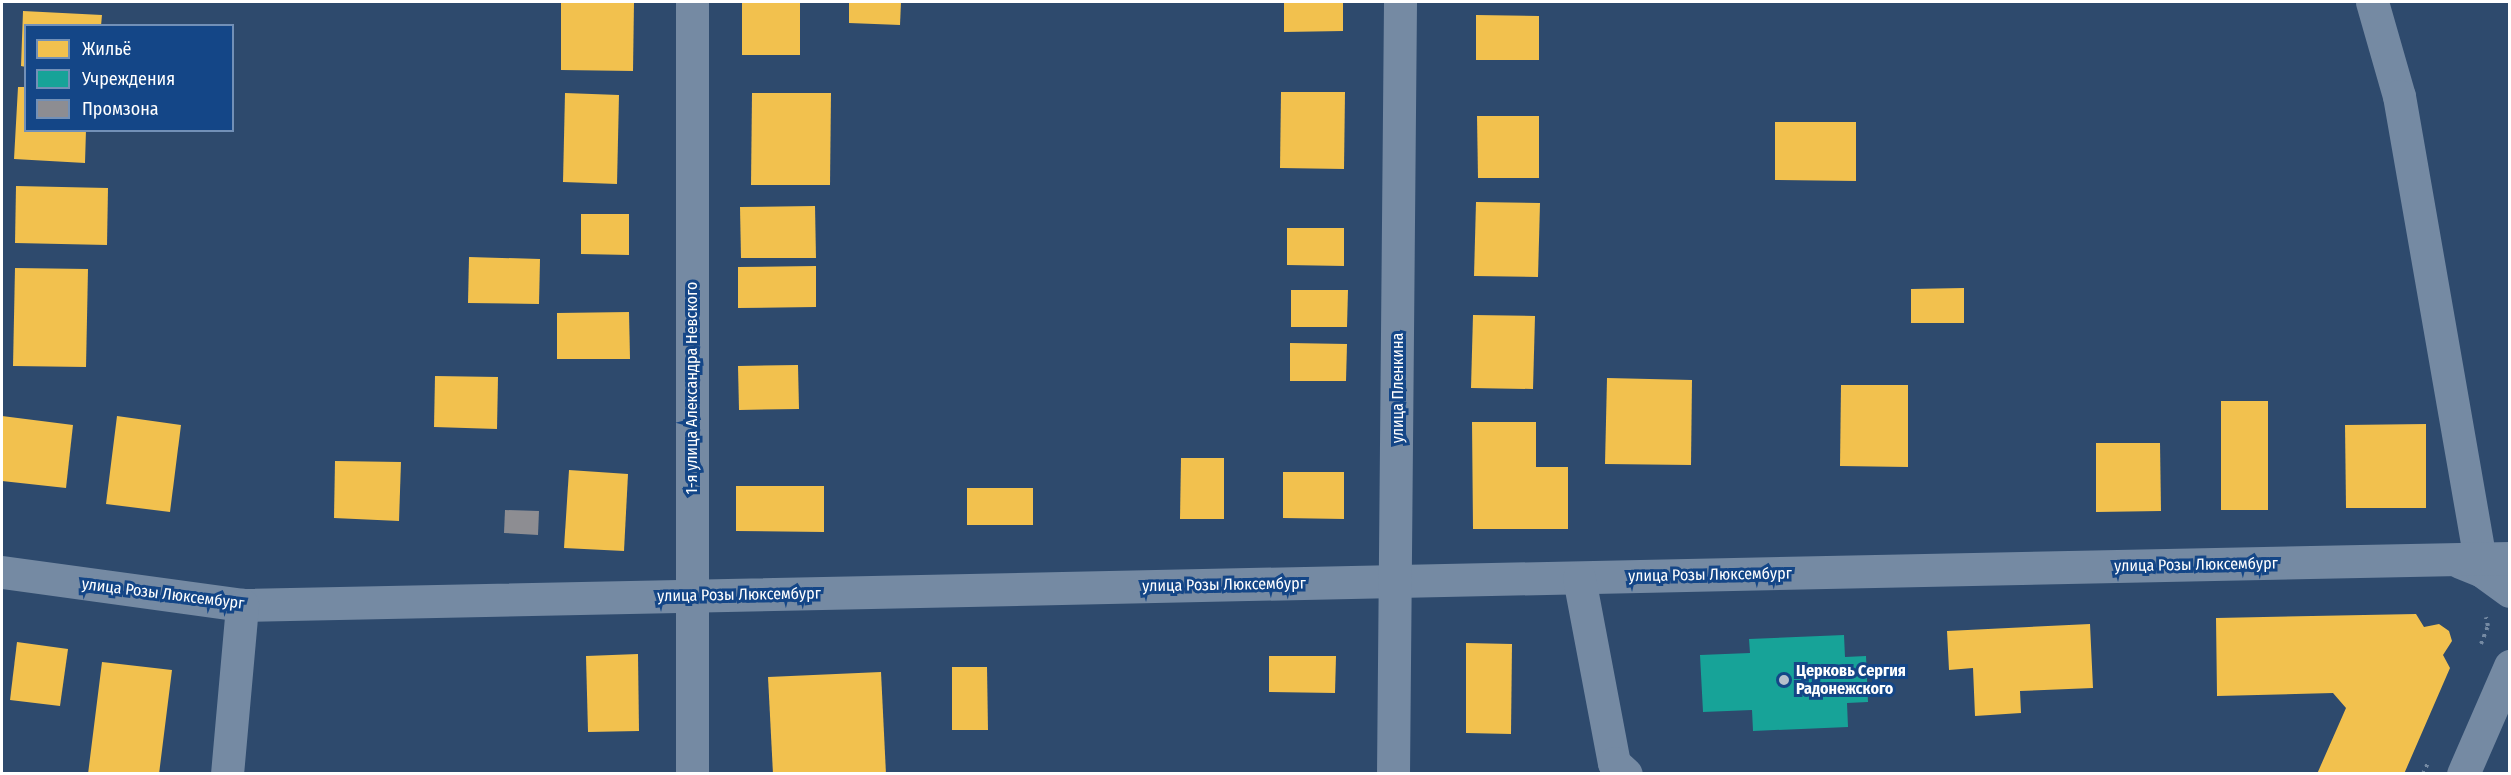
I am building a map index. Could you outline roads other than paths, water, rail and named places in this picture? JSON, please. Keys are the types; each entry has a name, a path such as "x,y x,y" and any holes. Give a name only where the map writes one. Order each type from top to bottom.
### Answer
{"street":[{"name":"1-я улица Александра Невского","path":"692,2 692,774"},
{"name":"улица Пленкина","path":"1394,774 1400,2"},
{"path":"2373,2 2399,96 2480,559"},
{"name":"улица Розы Люксембург","path":"2,572 242,605 2480,559 2482,571 2510,591"},
{"path":"1579,578 1614,763 1626,774"},
{"path":"227,774 242,605"},
{"path":"2463,774 2510,666"}],"place":[{"name":"Церковь Сергия Радонежского","path":"1784,680"}]}
